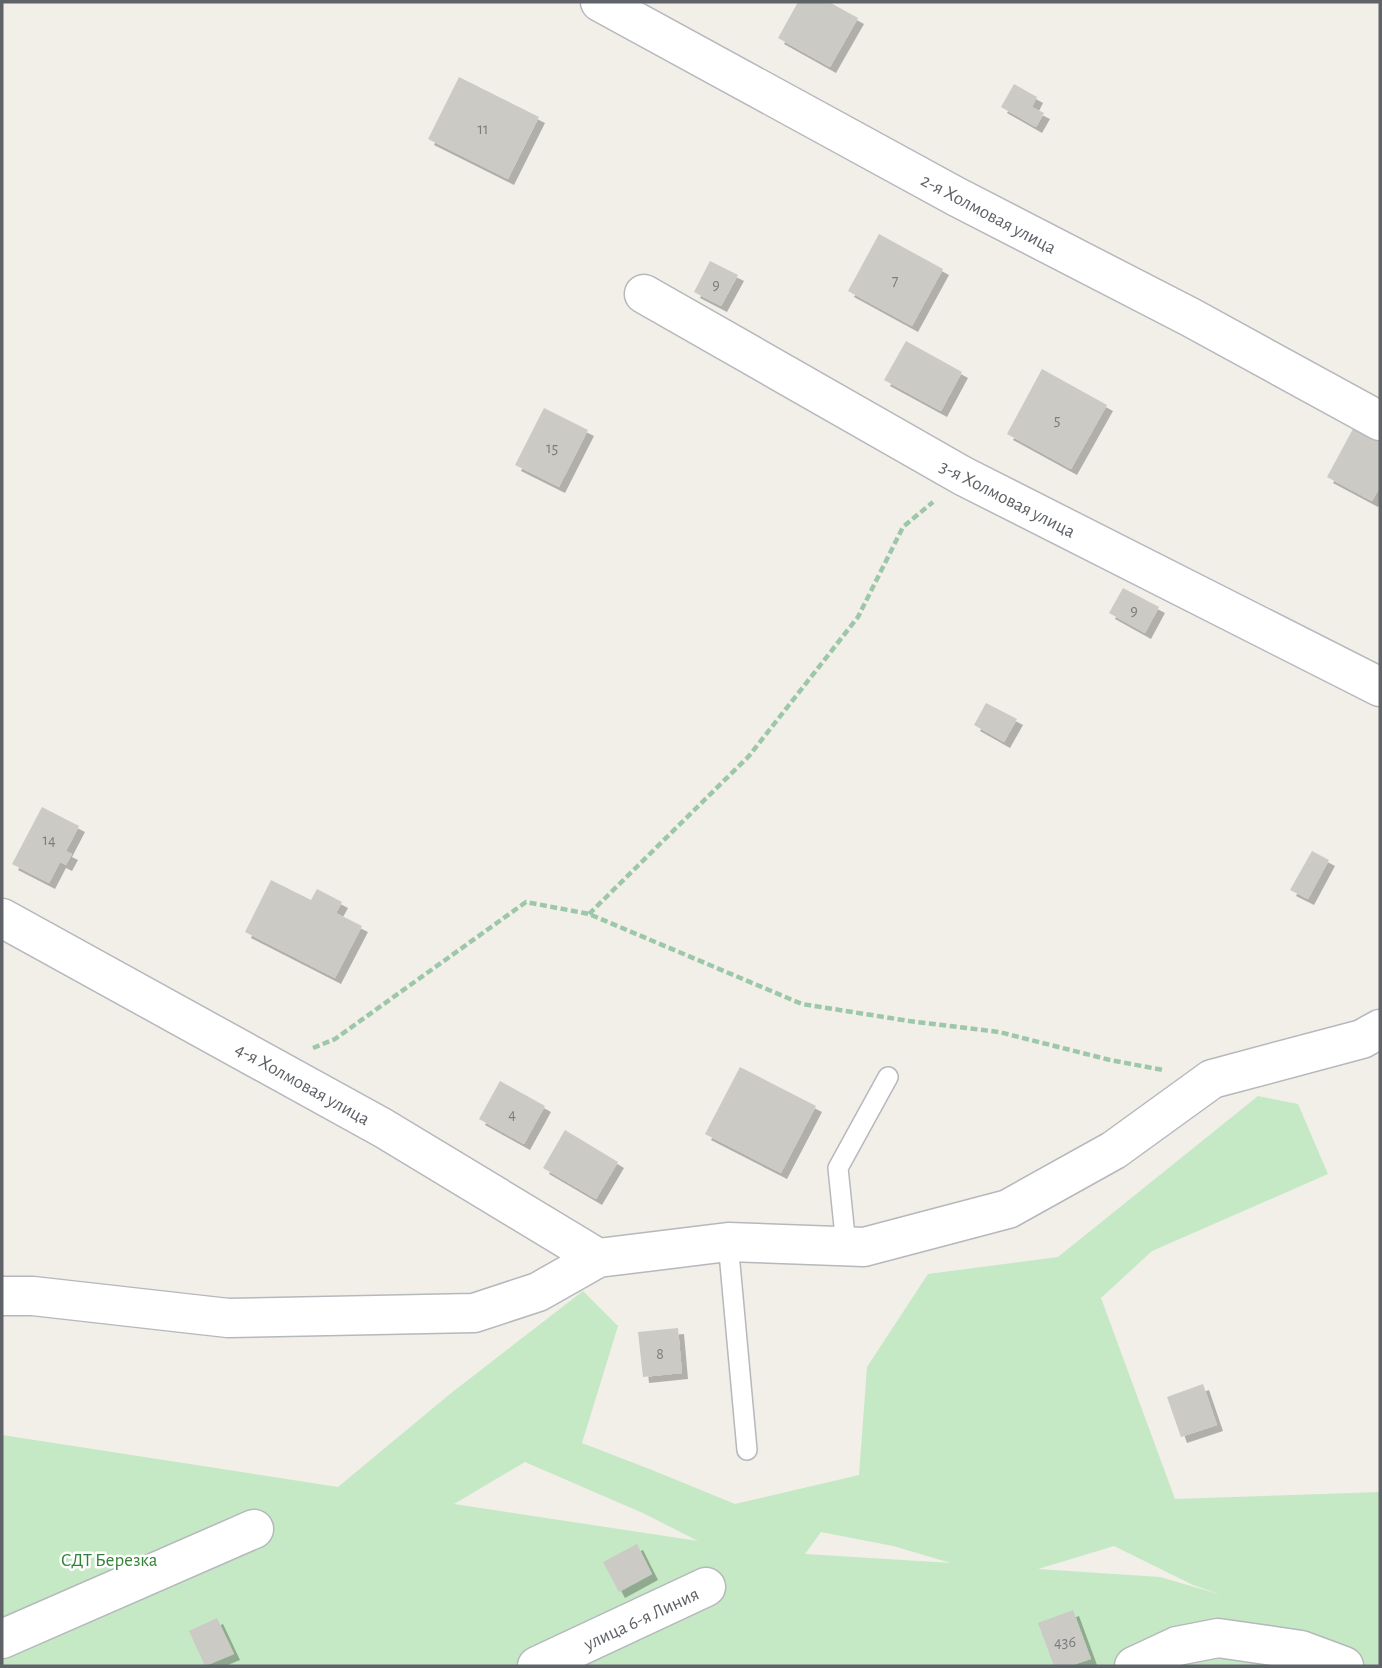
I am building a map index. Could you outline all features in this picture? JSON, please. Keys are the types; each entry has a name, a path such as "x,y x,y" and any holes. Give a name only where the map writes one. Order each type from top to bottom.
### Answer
{"street":[{"name":"2-я Холмовая улица","path":"600,2 957,197 1190,317 1380,421"},
{"name":"3-я Холмовая улица","path":"644,294 963,476 1380,687"},
{"name":"4-я Холмовая улица","path":"2,918 383,1128 598,1258"},
{"path":"2,1296 33,1296 228,1318 474,1313 538,1292 598,1258 728,1242 864,1247 1008,1209 1114,1150 1212,1079 1362,1039 1380,1029"},
{"path":"2,1639 254,1529"},
{"name":"улица 6-я Линия","path":"537,1666 706,1587"},
{"path":"1134,1666 1177,1646 1218,1638 1301,1650 1344,1666"}],"lane":[{"path":"846,1246 838,1168 888,1077"},
{"path":"728,1242 747,1450"}],"path":[{"path":"589,914 749,756 859,617 903,527 963,476"},
{"path":"270,1065 335,1039 526,901 589,914 802,1004 999,1032 1110,1060 1212,1079"}],"green space":[{"name":"СДТ Березка","path":"1258,1096 1298,1104 1328,1174 1152,1251 1101,1298 1175,1499 1380,1492 1380,1666 2,1666 2,1435 338,1487 450,1394 583,1291 618,1326 582,1443 735,1504 859,1475 867,1367 928,1274 1058,1257","holes":["525,1462 645,1514 698,1541 454,1504","821,1532 893,1546 951,1563 805,1554","1114,1546 1193,1585 1222,1595 1160,1577 1038,1569"]}],"building":[{"path":"798,2 829,2 858,18 830,67 778,38"},
{"path":"459,77 539,117 508,179 428,139"},
{"path":"1014,84 1037,97 1032,107 1044,113 1036,127 1001,107"},
{"path":"879,234 943,269 912,326 848,291"},
{"path":"710,261 738,275 721,306 694,292"},
{"path":"906,341 962,372 941,411 884,380"},
{"path":"1042,369 1107,405 1071,469 1007,434"},
{"path":"544,408 588,430 559,487 515,465"},
{"path":"1354,427 1380,441 1380,487 1372,501 1327,477"},
{"path":"1123,588 1159,607 1145,633 1109,613"},
{"path":"986,703 1017,719 1004,742 974,725"},
{"path":"42,807 79,826 66,851 72,854 66,865 60,862 49,883 12,864"},
{"path":"1312,851 1329,860 1308,899 1290,890"},
{"path":"271,880 311,900 317,889 342,902 336,913 362,926 335,978 245,932"},
{"path":"740,1067 816,1106 781,1173 705,1134"},
{"path":"500,1081 545,1106 524,1144 479,1119"},
{"path":"565,1130 618,1162 596,1199 543,1168"},
{"path":"678,1328 682,1373 643,1377 638,1332"},
{"path":"1203,1384 1217,1425 1181,1437 1167,1397"},
{"path":"637,1544 652,1574 619,1592 603,1562"},
{"path":"1073,1610 1091,1659 1070,1666 1054,1666 1038,1623"},
{"path":"217,1618 234,1654 205,1666 189,1631"}]}
